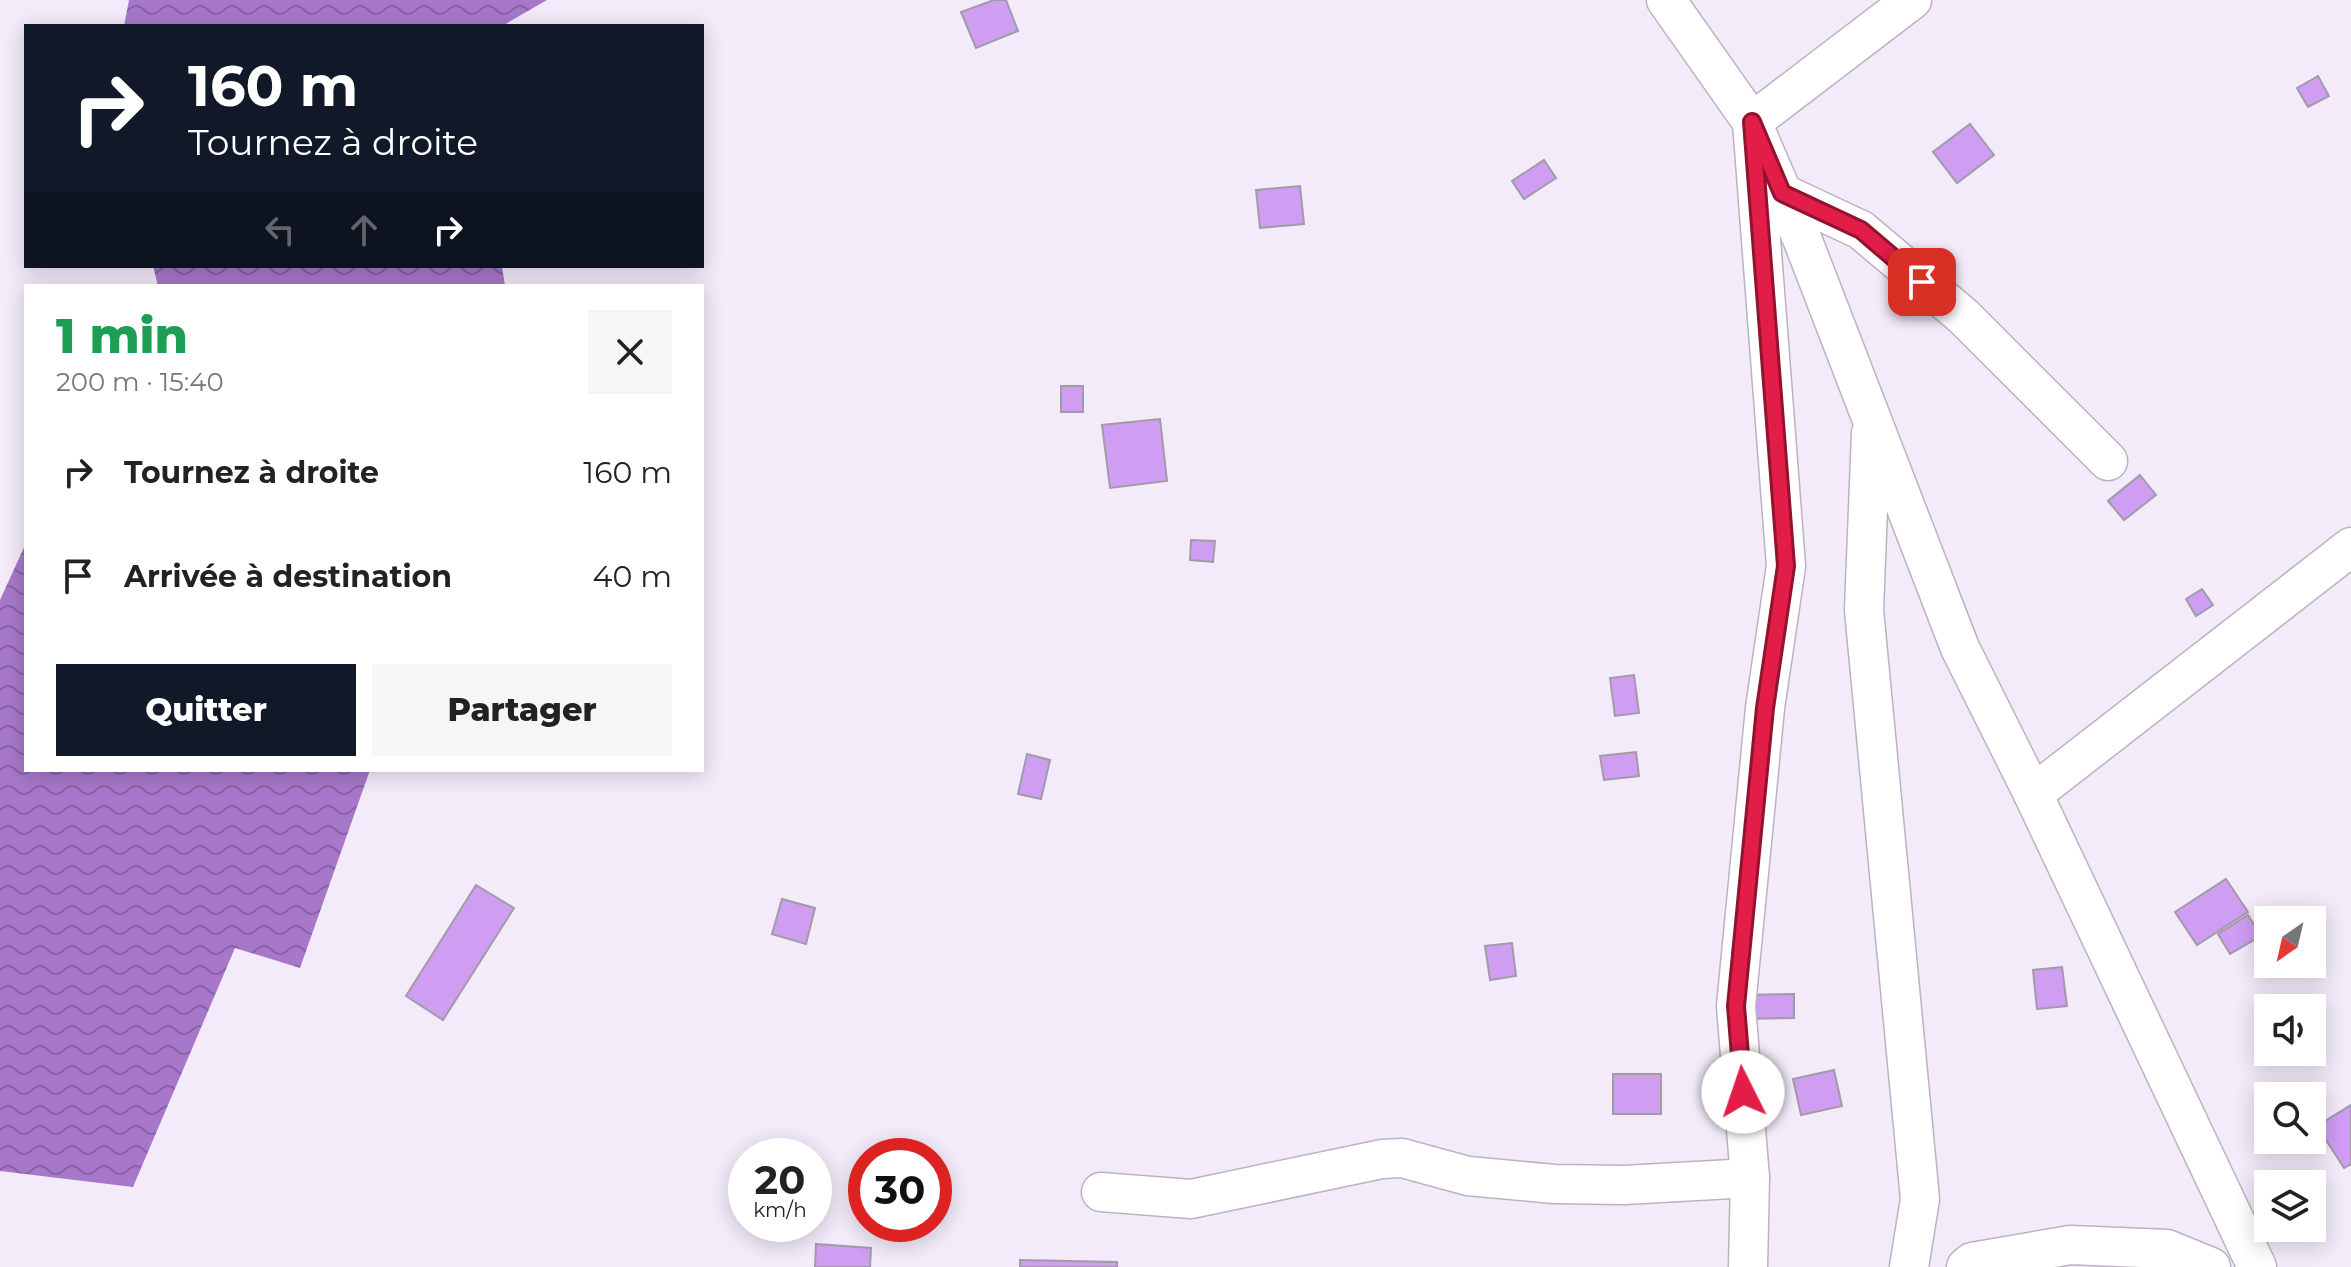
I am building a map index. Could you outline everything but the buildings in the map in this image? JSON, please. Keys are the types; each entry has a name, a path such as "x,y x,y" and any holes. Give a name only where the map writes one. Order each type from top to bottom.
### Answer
{"street":[{"path":"1666,0 1752,122 1960,648 2033,794 2257,1267"},
{"path":"1752,122 1912,0"},
{"path":"1748,1267 1750,1178 1736,1006 1765,708 1786,566 1752,122"},
{"path":"1782,193 1861,230 1963,316 2108,461"},
{"path":"1871,419 1864,610 1920,1199 1909,1267"},
{"path":"2033,794 2351,547"},
{"path":"1101,1192 1202,1198 1382,1159 1402,1158 1468,1176 1554,1184 1624,1185 1750,1178"},
{"path":"1966,1267 1972,1262 2070,1245 2167,1249 2211,1267"}],"water":[{"path":"129,0 547,0 505,24 124,24"},
{"path":"154,268 502,268 505,284 158,284"},
{"path":"24,547 24,772 369,772 300,968 235,948 133,1187 0,1171 0,600"}],"route":[{"path":"1743,1092 1736,1006 1765,708 1786,566 1752,122 1782,193 1861,230 1922,282"}]}
